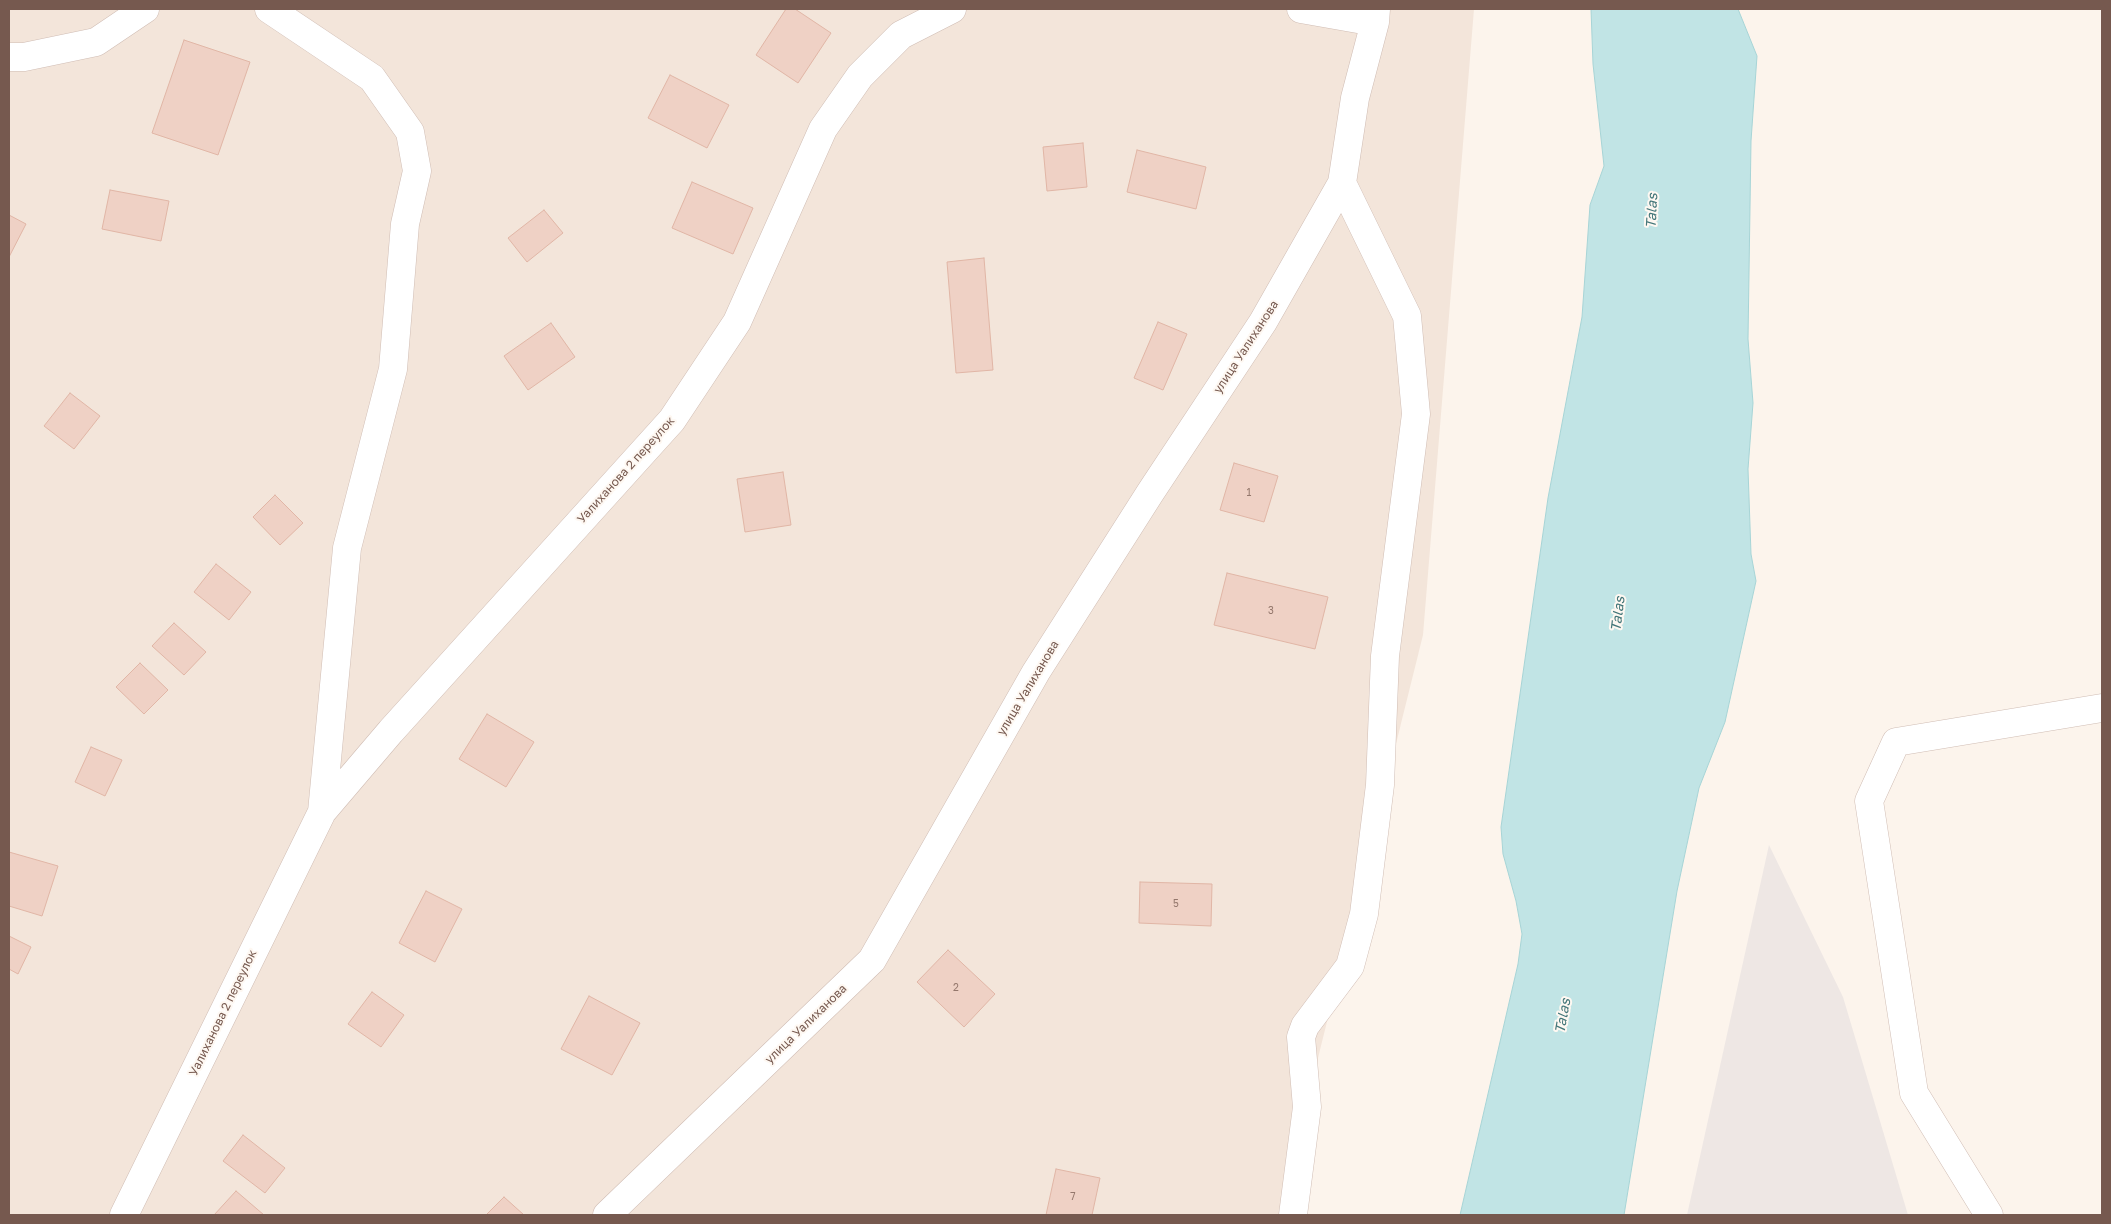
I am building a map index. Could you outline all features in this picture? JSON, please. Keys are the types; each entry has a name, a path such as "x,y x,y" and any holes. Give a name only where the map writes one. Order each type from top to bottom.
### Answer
{"street":[{"path":"9,57 24,57 96,42 146,9"},
{"name":"Уалиханова 2 переулок","path":"268,9 372,78 410,132 417,171 405,224 393,369 347,548 322,812"},
{"name":"Уалиханова 2 переулок","path":"124,1215 322,812 391,730 672,420 737,322 824,129 860,76 901,36 952,9"},
{"path":"1301,9 1376,15"},
{"name":"улица Уалиханова","path":"607,1215 872,960 1036,672 1150,493 1263,322 1342,183 1355,98 1376,15"},
{"path":"1293,1215 1307,1107 1301,1037 1306,1026 1350,966 1364,914 1380,785 1386,656 1416,414 1407,316 1342,183"},
{"path":"1989,1215 1914,1093 1869,801 1896,742 2102,708"}],"shaded area":[{"path":"9,9 1474,9 1423,635 1279,1215 9,1215"},
{"path":"1769,845 1843,997 1908,1215 1687,1215"}],"water":[{"name":"Talas","path":"1591,9 1738,9 1757,56 1751,141 1748,339 1753,403 1748,469 1751,554 1756,581 1725,722 1699,788 1677,891 1624,1215 1460,1215 1518,964 1522,934 1516,901 1503,854 1501,827 1548,498 1582,317 1590,205 1604,166 1593,64"}],"building":[{"path":"786,9 795,9 831,33 798,83 756,55"},
{"path":"184,40 250,62 218,155 152,133"},
{"path":"670,75 729,105 707,148 648,118"},
{"path":"1083,143 1087,187 1047,191 1043,147"},
{"path":"1137,150 1206,167 1196,209 1127,192"},
{"path":"692,182 753,208 733,254 672,228"},
{"path":"110,190 169,201 161,241 102,229"},
{"path":"544,210 563,233 527,262 508,238"},
{"path":"9,215 26,224 9,257"},
{"path":"984,258 993,370 956,373 947,262"},
{"path":"1158,322 1187,334 1163,390 1134,378"},
{"path":"551,323 575,357 528,390 504,356"},
{"path":"70,393 100,416 74,449 44,426"},
{"path":"1234,463 1278,476 1264,522 1220,510"},
{"path":"783,472 791,525 745,532 737,479"},
{"path":"275,495 303,523 280,545 253,517"},
{"path":"216,564 251,592 229,620 194,592"},
{"path":"1227,573 1328,597 1315,649 1214,625"},
{"path":"174,623 206,652 184,675 152,646"},
{"path":"140,663 168,690 144,714 116,687"},
{"path":"487,714 534,742 506,787 459,759"},
{"path":"91,747 122,760 105,796 75,782"},
{"path":"9,852 58,866 42,916 9,906"},
{"path":"1140,882 1212,884 1211,926 1139,923"},
{"path":"426,891 462,909 435,962 399,943"},
{"path":"9,936 31,947 18,974 9,969"},
{"path":"948,950 995,994 964,1027 917,982"},
{"path":"372,992 404,1015 381,1047 348,1024"},
{"path":"589,996 640,1023 612,1075 561,1049"},
{"path":"243,1135 285,1168 265,1193 223,1161"},
{"path":"1056,1169 1100,1178 1092,1215 1046,1215"},
{"path":"236,1191 264,1215 214,1215"},
{"path":"504,1197 524,1215 486,1215"}]}
